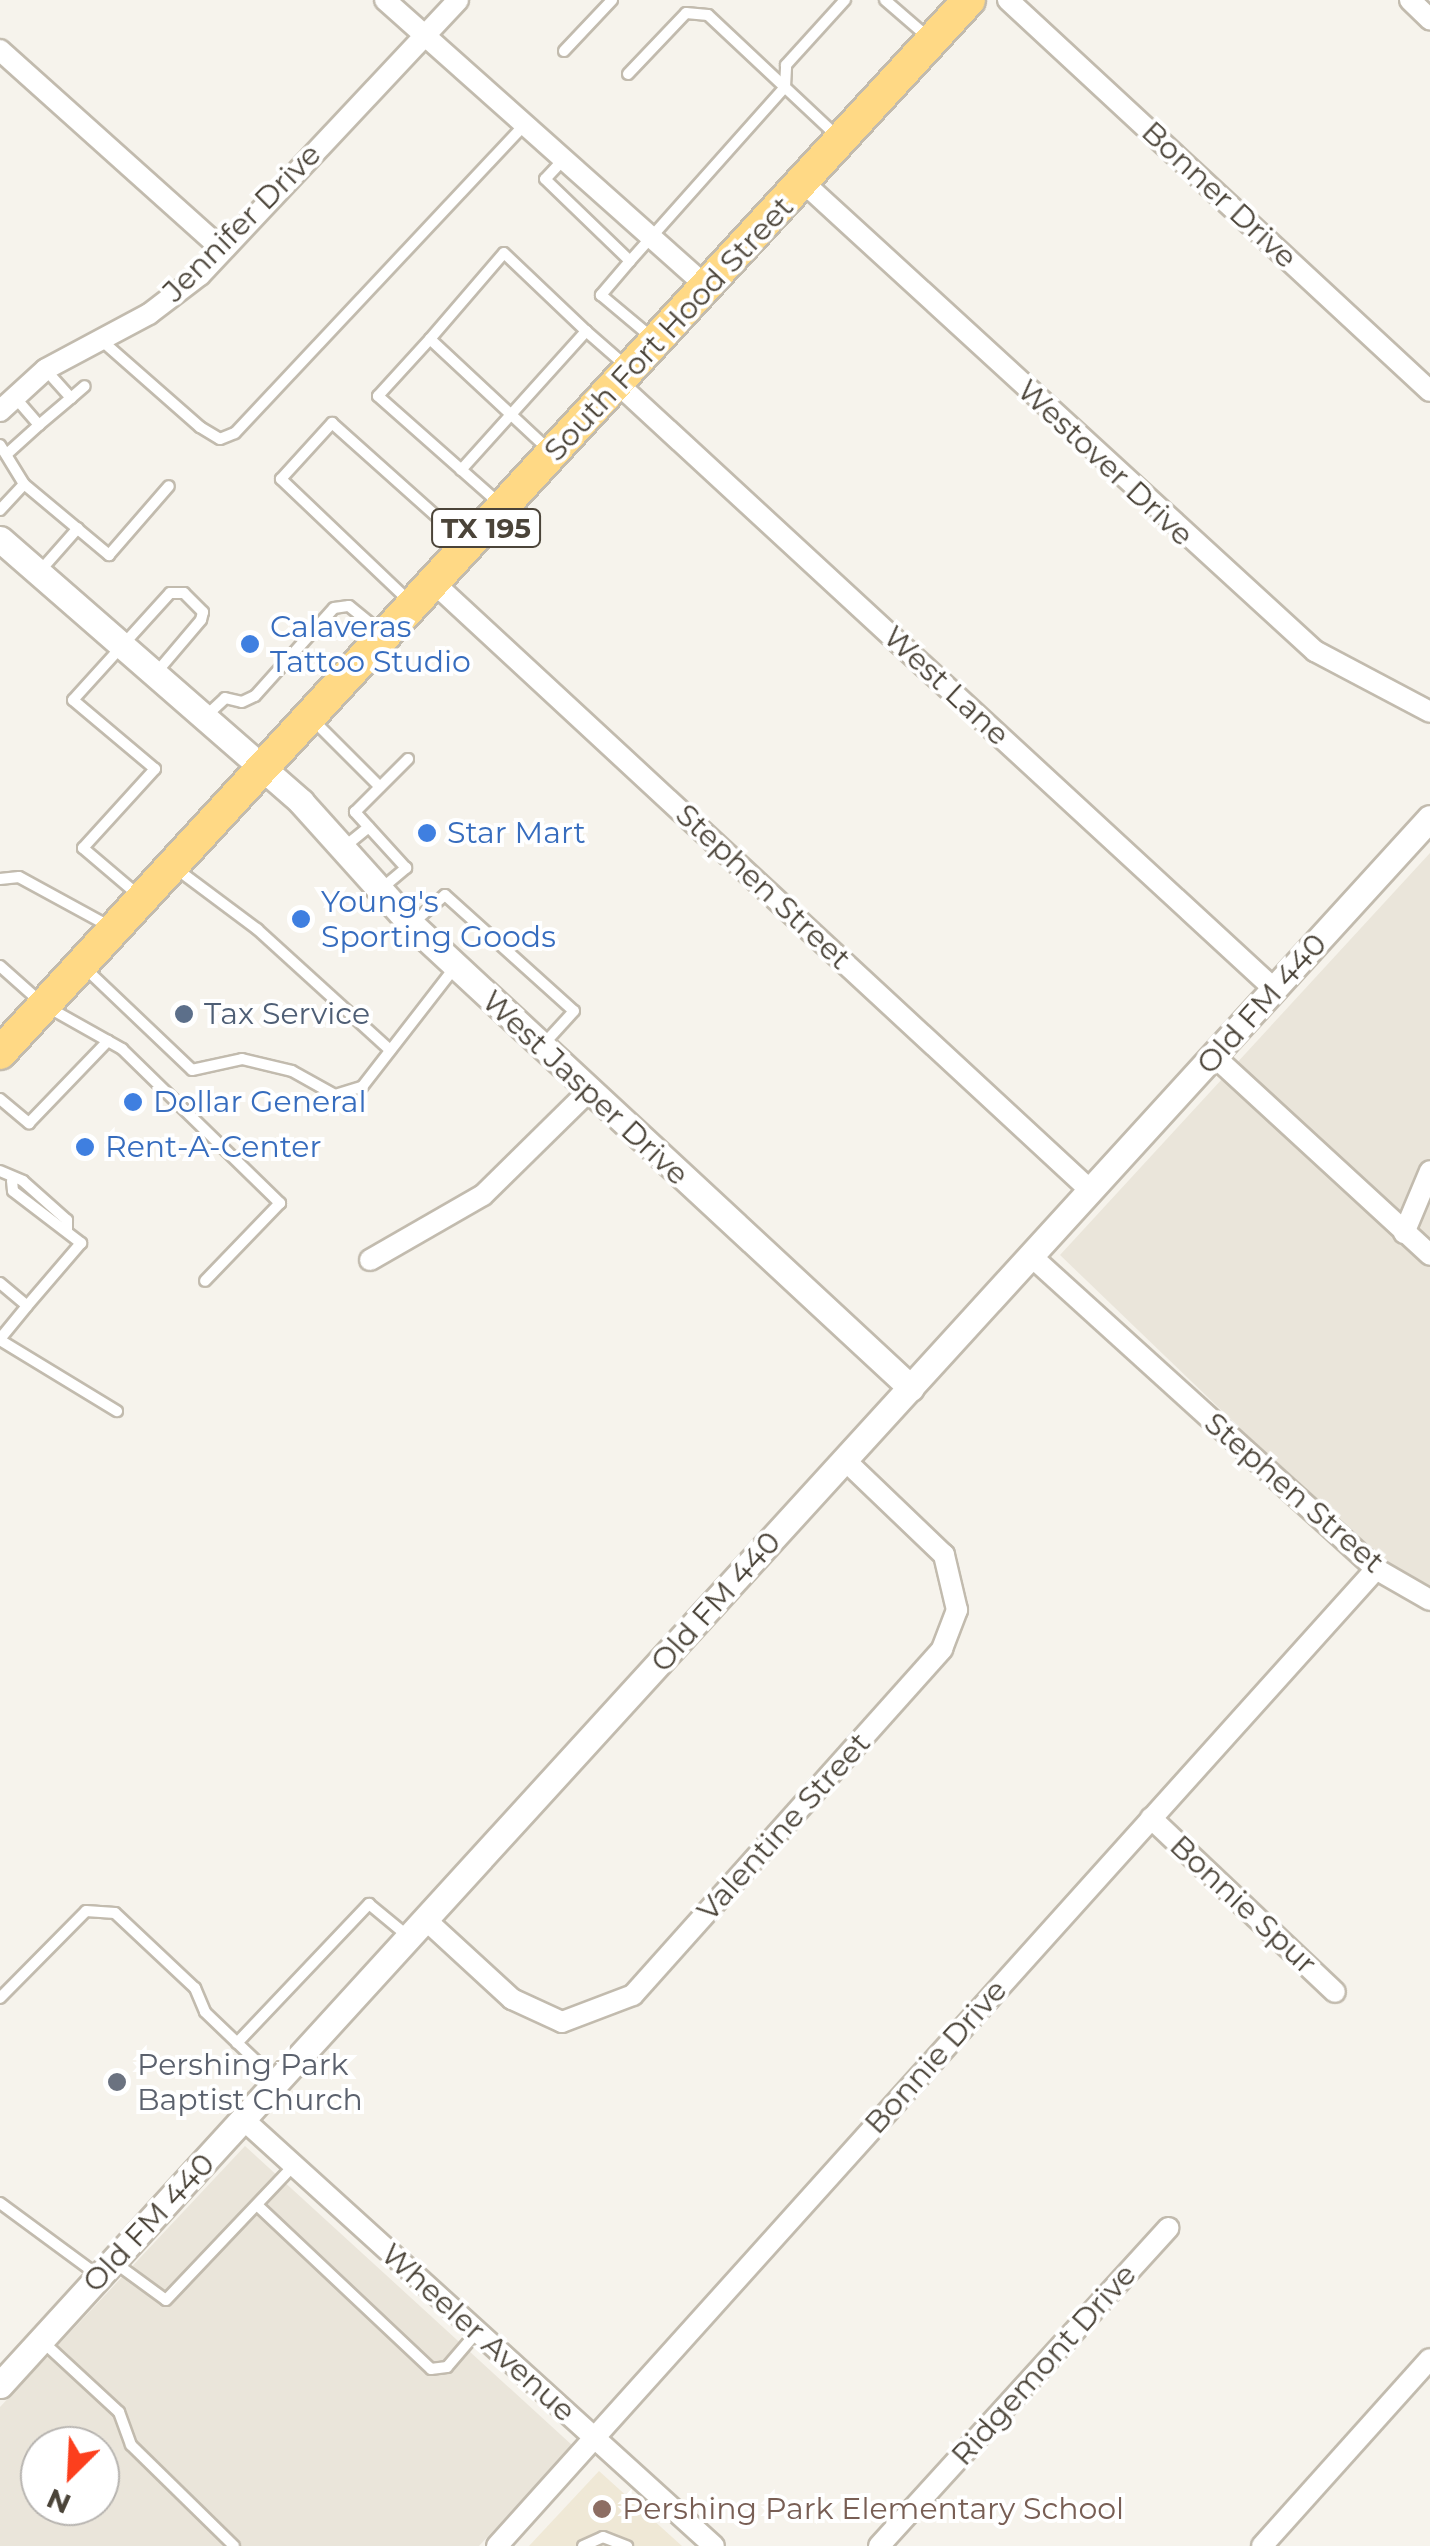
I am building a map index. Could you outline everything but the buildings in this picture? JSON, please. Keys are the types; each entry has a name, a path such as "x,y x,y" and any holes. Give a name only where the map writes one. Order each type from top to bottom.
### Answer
{"highway":[{"name":"South Fort Hood Street","path":"0,1052 969,0"}],"street":[{"path":"385,0 707,287"},
{"name":"Jennifer Drive","path":"7,404 46,369 172,298 458,0"},
{"name":"Bonner Drive","path":"1008,0 1430,391"},
{"path":"1410,0 1430,19"},
{"path":"0,50 221,248"},
{"name":"Westover Drive","path":"804,183 1315,651 1430,712"},
{"name":"West Lane","path":"625,377 1274,989"},
{"name":"West Jasper Drive","path":"0,539 264,768 411,924 911,1388"},
{"name":"Stephen Street","path":"424,594 1091,1191"},
{"name":"Old FM 440","path":"0,2385 1430,818"},
{"path":"1216,1056 1430,1255"},
{"path":"370,1260 483,1195 588,1091"},
{"path":"1404,1233 1430,1170"},
{"name":"Stephen Street","path":"1031,1256 1376,1569 1430,1600"},
{"name":"Valentine Street","path":"418,1929 512,1999 562,2022 633,1995 942,1650 957,1610 944,1555 845,1460"},
{"name":"Bonnie Drive","path":"497,2546 1376,1569"},
{"name":"Bonnie Spur","path":"1151,1818 1336,1992"},
{"name":"Wheeler Avenue","path":"244,2120 714,2546"},
{"name":"Ridgemont Drive","path":"879,2546 1168,2228"},
{"path":"1262,2546 1430,2359"}],"lane":[{"path":"564,51 612,0"},
{"path":"656,342 601,295 784,87 786,64 845,0"},
{"path":"886,0 932,41"},
{"path":"628,74 686,13 708,15 842,140"},
{"path":"98,337 200,427 220,438 235,433 524,125"},
{"path":"563,160 545,178 630,262"},
{"path":"504,508 378,396 504,253 586,331 625,377"},
{"path":"461,470 586,331"},
{"path":"430,340 554,454"},
{"path":"46,369 71,398"},
{"path":"84,386 4,449 24,484 110,555 170,486"},
{"path":"7,404 39,425"},
{"path":"424,594 281,480 332,424 469,545"},
{"path":"0,510 24,484"},
{"path":"39,572 78,528"},
{"path":"142,899 82,848 154,769 73,700 170,593 184,592 203,612 156,673"},
{"path":"205,717 225,698 242,702 255,696 334,608 349,606 385,636"},
{"path":"311,717 380,787"},
{"path":"379,890 406,868 355,812 408,759"},
{"path":"343,848 368,827"},
{"path":"173,866 258,929 390,1050"},
{"path":"0,879 19,877 114,929"},
{"path":"411,924 445,895 574,1011 541,1047"},
{"path":"82,965 192,1070 242,1059 292,1071 335,1095 362,1087 456,966"},
{"path":"0,966 44,1005 108,1041 280,1202 204,1282"},
{"path":"0,1099 29,1123 108,1041"},
{"path":"0,1171 12,1181 13,1191 81,1243 0,1339 117,1410"},
{"path":"0,1282 27,1306"},
{"path":"238,2043 369,1904 418,1929"},
{"path":"0,1998 86,1911 114,1913 195,1988 204,2012 278,2082"},
{"path":"0,2202 107,2269 166,2300 294,2165"},
{"path":"256,2205 431,2369 447,2368 477,2332"},
{"path":"42,2340 119,2412 131,2446 234,2546"},
{"path":"584,2546 591,2538 612,2537 628,2546"}],"shaded area":[{"path":"1430,853 1430,1611 1060,1255"},
{"path":"245,2146 573,2446 479,2546 0,2546 0,2407"},
{"name":"Pershing Park Elementary School","path":"599,2471 682,2546 529,2546"}],"place":[{"name":"Calaveras Tattoo Studio","path":"250,644"},
{"name":"Star Mart","path":"427,833"},
{"name":"Young's Sporting Goods","path":"301,919"},
{"name":"Tax Service","path":"184,1014"},
{"name":"Dollar General","path":"133,1102"},
{"name":"Rent-A-Center","path":"85,1147"},
{"name":"Pershing Park Baptist Church","path":"117,2082"},
{"name":"Pershing Park Elementary School","path":"602,2509"}]}
